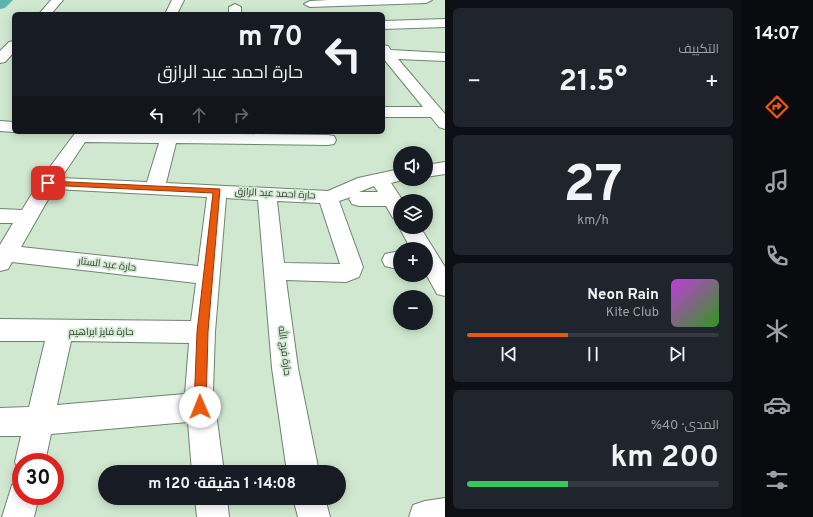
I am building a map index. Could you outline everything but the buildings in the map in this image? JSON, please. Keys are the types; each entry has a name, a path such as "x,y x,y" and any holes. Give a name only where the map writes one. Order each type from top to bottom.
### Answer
{"street":[{"path":"47,12 57,0"},
{"path":"172,12 178,0"},
{"path":"333,12 419,0 433,23"},
{"path":"310,4 356,8"},
{"path":"385,25 433,23 443,28"},
{"path":"0,58 12,49"},
{"path":"385,52 445,57"},
{"path":"385,53 435,112"},
{"path":"385,70 399,70"},
{"path":"435,112 445,99"},
{"path":"385,112 435,112"},
{"path":"0,126 12,127"},
{"path":"3,258 48,183 80,134 328,140"},
{"path":"155,188 169,136"},
{"path":"433,170 445,168"},
{"name":"حارة احمد عبد الرازق","path":"48,183 328,197 379,178 393,176"},
{"path":"379,178 393,201"},
{"path":"207,465 200,407 202,332 217,191"},
{"name":"حارة فرج الله","path":"267,194 274,270 294,431 301,465"},
{"path":"274,270 351,271 352,267 328,197"},
{"path":"359,199 393,205"},
{"path":"0,216 27,217"},
{"name":"حارة عبد الستار","path":"3,258 208,276"},
{"path":"433,266 444,282"},
{"name":"حارة فايز ابراهيم","path":"0,330 60,332 202,332"},
{"path":"32,453 60,332"},
{"path":"0,422 40,421 200,407"},
{"path":"18,517 20,505"},
{"path":"212,505 213,517"},
{"path":"311,505 314,517"},
{"path":"425,517 445,514"}],"waterway":[{"path":"0,5 6,0"}],"route":[{"path":"48,183 217,191 202,332 199,391 200,407"}]}
